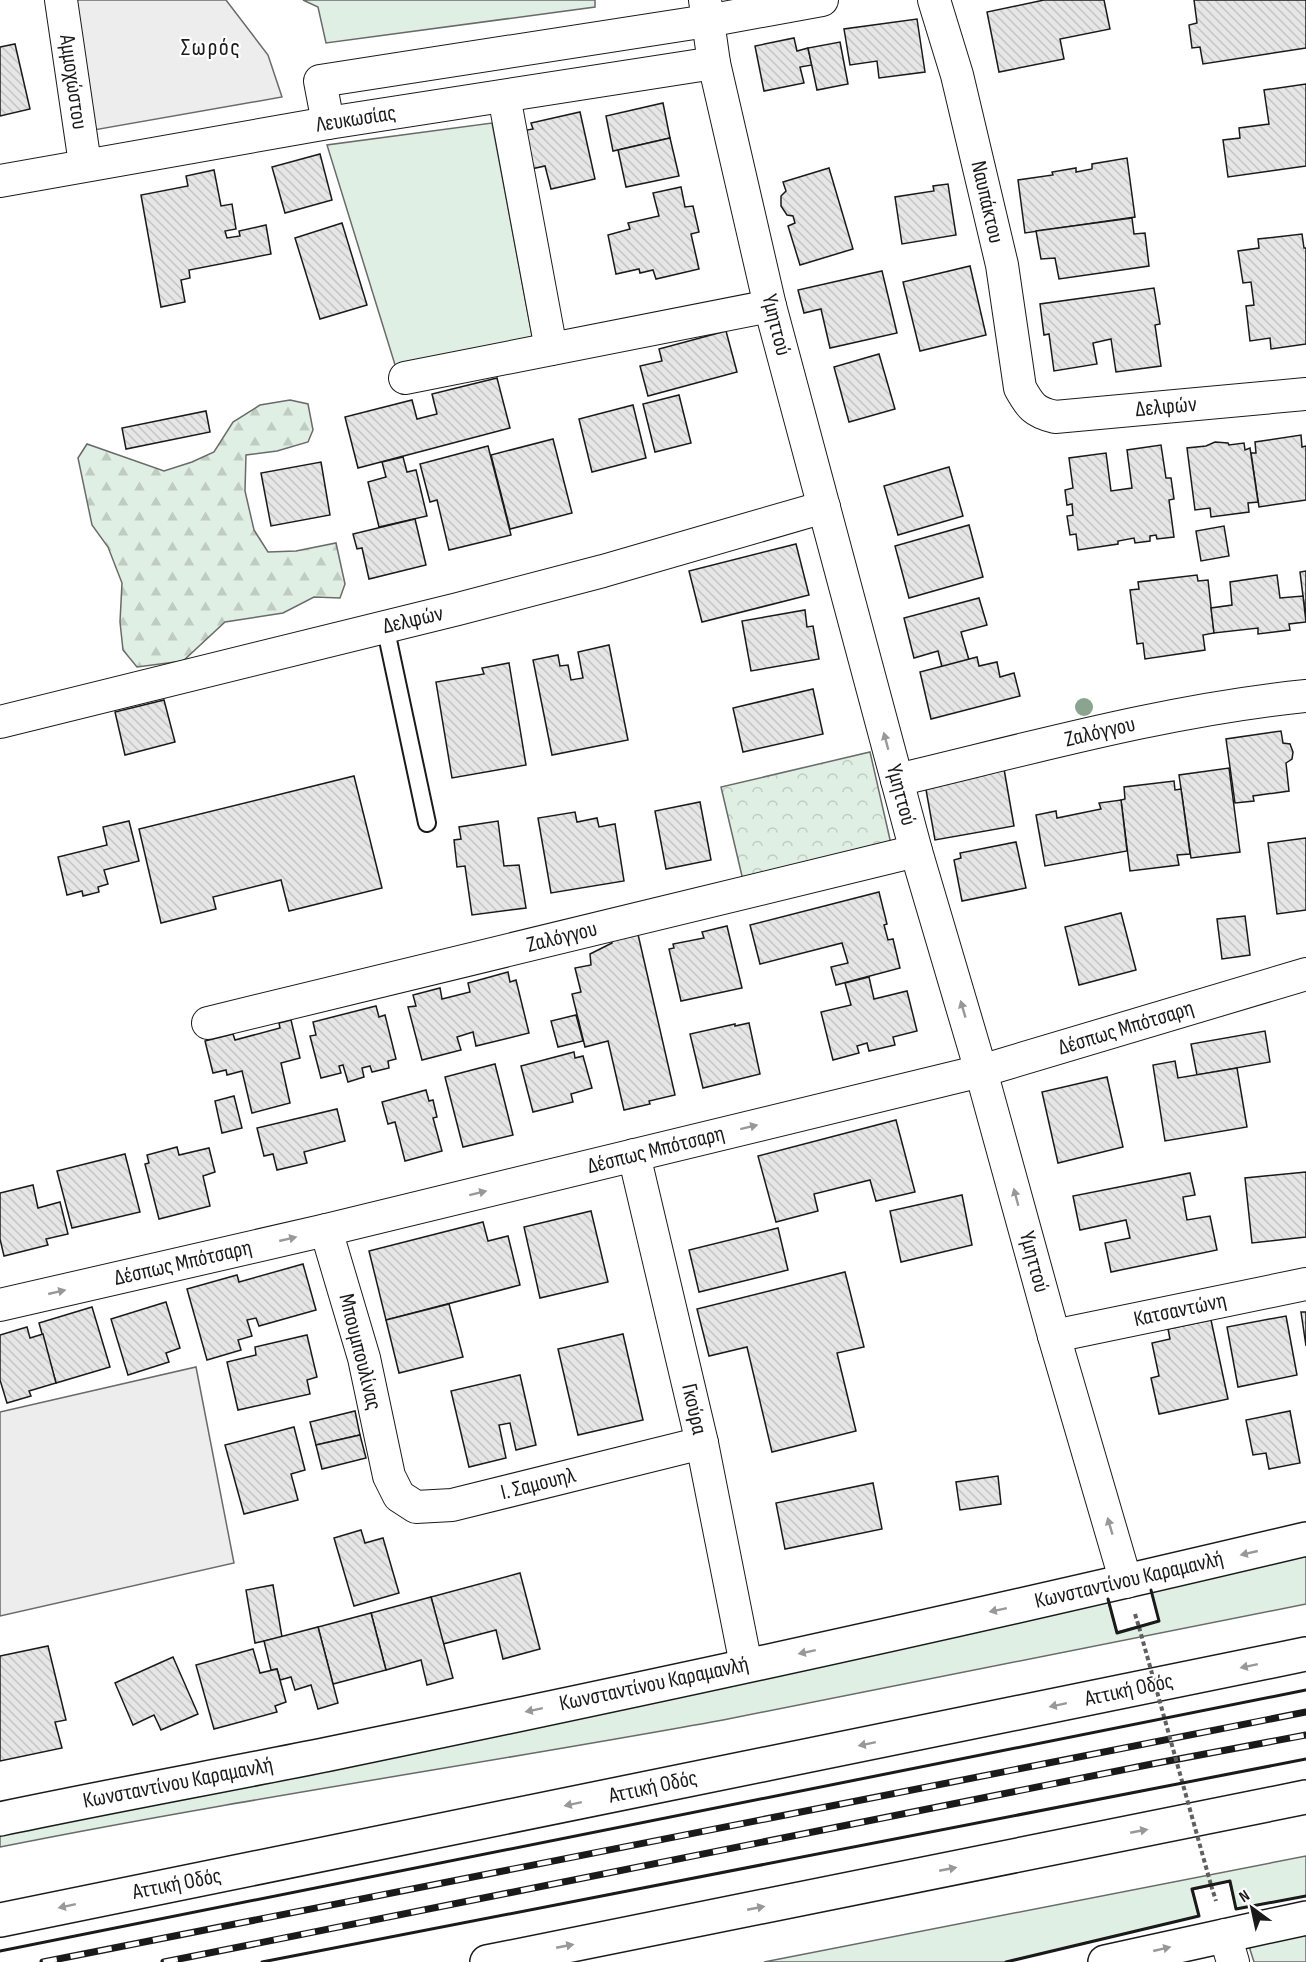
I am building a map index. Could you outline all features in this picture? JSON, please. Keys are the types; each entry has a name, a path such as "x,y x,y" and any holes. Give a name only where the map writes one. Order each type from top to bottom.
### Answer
{"main road":[{"name":"Κωνσταντίνου Καραμανλή","path":"0,1819 329,1754 746,1665 1126,1582 1306,1539"},
{"name":"Αττική Οδός","path":"0,1920 1306,1654"},
{"path":"487,1962 1306,1797"},
{"path":"1105,1962 1229,1948 1306,1918"}],"street":[{"name":"Αμμοχώστου","path":"61,0 85,164"},
{"path":"328,123 320,81 706,11 822,0"},
{"name":"Ναυπάκτου","path":"934,0 957,75 1002,266 1020,388 1029,405"},
{"name":"Υμηττού","path":"706,11 714,63 770,306 916,852 981,1071 1054,1336 1126,1582"},
{"name":"Λευκωσίας","path":"0,181 85,164 328,123 714,63"},
{"path":"504,96 551,349"},
{"path":"405,378 770,306"},
{"name":"Δελφών","path":"1029,405 1040,414 1055,417 1306,394"},
{"name":"Δελφών","path":"0,722 458,609 603,571 824,507"},
{"name":"Ζαλόγγου","path":"897,780 1161,718 1266,700 1306,696"},
{"name":"Ζαλόγγου","path":"208,1023 916,852"},
{"name":"Δέσπως Μπότσαρη","path":"0,1305 326,1230 981,1071 1306,974"},
{"name":"Γκούρα","path":"634,1155 702,1443 746,1665"},
{"name":"Μπουμπουλίνας","path":"326,1230 364,1358 389,1476"},
{"name":"Κατσαντώνη","path":"1054,1336 1306,1284"},
{"name":"Ι. Σαμουηλ","path":"389,1476 399,1496 416,1507 452,1505 702,1443"}],"lane":[{"path":"385,626 427,823"}],"path":[{"path":"1139,1627 1211,1885"}],"green space":[{"path":"303,0 595,0 595,7 326,43 318,7"},
{"path":"492,123 533,341 396,368 327,145"},
{"path":"290,400 308,404 313,430 308,442 277,451 246,455 245,491 254,530 268,552 296,551 336,543 345,584 340,598 314,597 283,613 225,622 183,661 137,667 123,650 120,622 122,583 108,547 92,525 78,458 87,444 164,471 214,452 233,422 260,405"},
{"path":"870,752 894,857 746,893 721,787"},
{"path":"1306,1545 1306,1604 723,1720 180,1813 0,1847 0,1831 1105,1591 1117,1632 1159,1621 1148,1581"},
{"path":"1306,1856 1306,1896 1236,1909 1229,1881 1192,1890 1199,1916 1006,1962 764,1962"},
{"path":"1306,1932 1306,1962 1254,1962 1248,1943"}],"shaded area":[{"path":"76,0 226,0 268,55 282,97 94,130"},
{"path":"196,1367 234,1563 0,1616 0,1412"}],"building":[{"path":"1044,0 1104,0 1110,29 1060,39 1064,59 999,72 987,12"},
{"path":"1194,0 1306,0 1306,48 1203,64 1200,47 1192,48 1189,25 1197,23"},
{"path":"917,19 925,72 879,78 877,61 850,65 844,29"},
{"path":"794,38 797,51 808,48 812,65 800,67 804,83 764,91 755,46"},
{"path":"840,42 848,84 817,90 808,48"},
{"path":"15,44 30,109 0,116 0,47"},
{"path":"1306,84 1306,166 1228,177 1223,140 1240,138 1239,128 1269,124 1264,90"},
{"path":"663,103 670,138 613,151 606,116"},
{"path":"580,112 595,179 551,189 545,166 531,169 522,131 533,129 531,123"},
{"path":"670,138 679,176 626,187 618,150"},
{"path":"320,154 332,200 285,213 272,167"},
{"path":"1127,158 1135,217 1025,233 1018,180 1053,175 1052,172 1076,168 1076,172 1092,169 1092,164"},
{"path":"829,168 853,249 800,265 788,226 795,223 793,216 787,215 781,206 781,196 786,191 783,182"},
{"path":"214,170 221,206 232,204 236,229 225,231 227,238 240,236 239,231 266,225 271,254 189,270 190,278 181,280 185,302 161,307 141,195 188,186 186,176"},
{"path":"948,184 956,235 902,244 895,197 934,191 933,186"},
{"path":"681,187 685,207 693,206 699,232 691,234 699,269 656,279 653,270 640,273 639,269 616,274 608,235 630,229 628,223 659,216 653,193"},
{"path":"1132,218 1134,234 1145,233 1149,266 1059,279 1055,258 1041,259 1036,231"},
{"path":"342,223 367,305 320,319 295,238"},
{"path":"1302,234 1304,248 1306,248 1306,344 1271,349 1270,338 1250,341 1246,306 1254,305 1251,282 1243,283 1238,251 1259,248 1258,239"},
{"path":"970,266 986,335 920,351 903,282"},
{"path":"882,271 897,333 830,348 821,309 804,313 798,290"},
{"path":"1154,288 1160,324 1155,325 1161,366 1116,372 1111,339 1093,343 1097,364 1054,371 1049,334 1044,335 1040,304"},
{"path":"726,331 737,372 648,396 640,366 662,361 659,349"},
{"path":"879,354 895,409 849,422 834,367"},
{"path":"497,378 510,428 358,468 345,417 412,400 417,419 437,414 432,394"},
{"path":"679,395 691,443 655,452 643,404"},
{"path":"633,405 646,458 592,472 579,419"},
{"path":"206,411 210,432 126,449 122,428"},
{"path":"1301,435 1302,447 1306,446 1306,500 1259,507 1251,453 1256,453 1255,442"},
{"path":"553,439 572,513 510,529 491,455"},
{"path":"1215,442 1229,445 1244,443 1245,450 1250,448 1258,502 1248,503 1249,512 1211,517 1210,508 1195,510 1187,448 1206,446"},
{"path":"1161,445 1166,478 1171,478 1174,499 1169,500 1174,537 1157,539 1156,535 1150,536 1150,541 1135,543 1134,538 1118,541 1118,544 1078,550 1076,534 1070,535 1067,516 1073,515 1072,504 1067,505 1065,490 1073,488 1069,458 1106,453 1111,491 1132,488 1127,450"},
{"path":"488,446 511,535 449,550 437,500 430,502 420,464"},
{"path":"403,457 407,472 416,470 427,516 379,527 368,482 386,477 382,462"},
{"path":"321,462 330,515 271,526 261,473"},
{"path":"949,467 963,516 898,535 884,486"},
{"path":"415,519 426,565 369,579 362,548 357,549 353,534"},
{"path":"969,525 983,577 909,598 895,546"},
{"path":"1224,526 1229,556 1201,561 1196,531"},
{"path":"796,544 809,595 702,622 689,571"},
{"path":"1306,571 1306,620 1300,572"},
{"path":"1197,575 1198,581 1208,580 1214,633 1203,635 1205,650 1145,659 1143,643 1137,644 1130,590 1139,589 1138,582"},
{"path":"1277,575 1280,598 1303,596 1306,622 1289,624 1290,630 1258,634 1258,628 1214,633 1211,608 1232,605 1230,582"},
{"path":"979,598 987,625 961,632 969,660 942,667 938,651 914,658 904,618"},
{"path":"805,610 807,627 813,626 819,659 751,671 742,621"},
{"path":"609,645 628,740 552,755 533,660 558,655 560,666 568,665 571,680 583,678 578,652"},
{"path":"977,657 979,666 997,662 1000,677 1014,673 1020,696 931,719 920,672"},
{"path":"509,663 526,765 452,778 436,682 484,674 482,668"},
{"path":"813,689 823,734 743,752 733,708"},
{"path":"164,700 175,742 125,755 115,712"},
{"path":"1281,731 1283,743 1290,744 1293,752 1292,759 1286,763 1289,791 1253,796 1254,801 1235,803 1226,739"},
{"path":"1229,768 1240,852 1191,858 1179,775"},
{"path":"1004,769 1014,826 935,840 925,784"},
{"path":"354,776 382,888 289,911 281,880 213,897 216,909 161,923 139,829"},
{"path":"1174,781 1175,790 1181,789 1190,854 1177,855 1179,865 1130,871 1121,800 1125,799 1124,787"},
{"path":"1121,800 1127,851 1045,866 1036,815 1056,811 1057,818 1101,809 1099,803"},
{"path":"700,802 711,860 666,869 655,811"},
{"path":"575,812 577,822 597,818 599,827 615,824 624,881 551,893 538,818"},
{"path":"129,821 139,861 104,870 108,884 98,887 99,892 83,896 82,891 67,895 58,857 107,845 103,827"},
{"path":"498,821 504,866 519,865 526,908 472,915 465,866 457,867 454,840 461,839 459,827"},
{"path":"1306,838 1306,910 1277,914 1268,843"},
{"path":"1016,842 1026,888 962,901 954,860 961,858 960,853"},
{"path":"879,892 887,924 884,925 888,940 893,939 900,968 836,985 831,967 848,963 842,943 760,964 750,925"},
{"path":"1121,913 1136,970 1079,985 1065,927"},
{"path":"1245,916 1250,955 1222,959 1217,919"},
{"path":"727,926 742,988 681,1001 669,949 674,948 673,944 704,938 702,932"},
{"path":"637,930 675,1095 624,1110 608,1041 585,1047 572,994 581,992 575,968 591,965 590,954 612,943 611,937"},
{"path":"508,972 510,982 516,980 529,1033 476,1046 473,1032 457,1037 461,1050 422,1060 408,1007 416,1006 413,995 440,988 442,999 470,992 468,983"},
{"path":"869,977 874,999 907,991 917,1031 893,1037 895,1045 869,1051 867,1043 857,1046 859,1053 833,1060 821,1012 851,1005 845,983"},
{"path":"376,1006 379,1017 385,1015 396,1059 388,1061 389,1068 372,1072 370,1066 362,1068 364,1077 348,1082 343,1065 339,1066 341,1073 321,1078 310,1036 316,1035 313,1022"},
{"path":"576,1015 583,1041 558,1047 551,1021"},
{"path":"291,1020 300,1058 281,1063 290,1103 252,1113 242,1071 227,1075 226,1070 213,1073 205,1041 233,1034 235,1040 280,1028 279,1023"},
{"path":"749,1023 760,1074 703,1088 690,1034"},
{"path":"1265,1031 1270,1062 1197,1075 1191,1044"},
{"path":"574,1052 575,1058 583,1056 592,1088 571,1094 573,1102 533,1112 521,1066"},
{"path":"1175,1061 1178,1078 1237,1068 1247,1127 1165,1141 1153,1065"},
{"path":"495,1064 513,1135 463,1147 445,1077"},
{"path":"1107,1077 1123,1147 1058,1163 1042,1092"},
{"path":"426,1090 429,1101 433,1100 437,1117 433,1118 442,1151 405,1161 395,1122 388,1124 382,1102"},
{"path":"234,1096 242,1128 222,1133 215,1101"},
{"path":"337,1109 345,1141 304,1152 307,1163 277,1170 273,1154 264,1156 257,1128"},
{"path":"896,1120 915,1192 876,1201 870,1180 814,1194 818,1211 776,1222 758,1156"},
{"path":"177,1147 179,1155 209,1148 215,1172 203,1176 210,1206 159,1219 145,1164 149,1163 147,1155"},
{"path":"125,1154 140,1212 72,1228 57,1171"},
{"path":"1306,1172 1306,1237 1252,1243 1245,1178"},
{"path":"1190,1173 1195,1195 1183,1197 1187,1220 1210,1216 1217,1250 1111,1272 1105,1243 1130,1238 1126,1220 1080,1230 1073,1196"},
{"path":"33,1185 38,1208 60,1202 68,1234 46,1239 48,1245 4,1256 0,1239 0,1193"},
{"path":"962,1195 972,1245 901,1262 890,1211"},
{"path":"591,1211 608,1282 540,1298 524,1227"},
{"path":"483,1222 488,1241 508,1236 520,1285 386,1320 369,1251"},
{"path":"778,1228 788,1270 699,1292 689,1250"},
{"path":"303,1264 316,1310 259,1326 256,1318 247,1320 252,1336 238,1340 241,1350 207,1360 187,1289 237,1275 239,1282"},
{"path":"845,1272 864,1347 837,1353 856,1431 772,1452 747,1347 709,1356 697,1309"},
{"path":"166,1302 180,1348 166,1353 169,1362 128,1375 111,1319"},
{"path":"449,1304 463,1357 399,1373 386,1320"},
{"path":"92,1307 110,1367 56,1383 39,1323"},
{"path":"1301,1312 1306,1312 1306,1346"},
{"path":"1286,1316 1297,1375 1238,1387 1227,1327"},
{"path":"1211,1320 1228,1399 1159,1414 1151,1378 1159,1376 1152,1343 1170,1339 1168,1329"},
{"path":"27,1327 30,1338 43,1334 56,1383 29,1391 31,1396 7,1403 0,1380 0,1335"},
{"path":"623,1334 643,1420 578,1435 558,1349"},
{"path":"307,1335 317,1377 307,1380 310,1394 238,1410 227,1362 256,1355 255,1347"},
{"path":"520,1375 536,1445 516,1450 510,1423 499,1425 506,1458 469,1467 451,1391"},
{"path":"355,1411 360,1435 316,1445 310,1422"},
{"path":"1290,1411 1300,1463 1269,1469 1266,1453 1253,1455 1246,1420"},
{"path":"294,1427 305,1470 291,1474 298,1500 244,1514 225,1445"},
{"path":"360,1435 366,1458 322,1469 316,1445"},
{"path":"998,1476 1001,1504 960,1510 956,1482"},
{"path":"873,1483 882,1529 785,1549 776,1503"},
{"path":"361,1530 365,1543 383,1538 399,1593 354,1606 334,1538"},
{"path":"520,1573 540,1649 503,1659 496,1630 443,1644 431,1597"},
{"path":"273,1585 282,1637 255,1643 246,1590"},
{"path":"431,1597 453,1678 427,1685 421,1660 386,1670 371,1613"},
{"path":"371,1613 386,1670 333,1684 318,1627"},
{"path":"318,1627 338,1703 318,1709 311,1685 295,1690 291,1677 280,1680 277,1669 271,1670 264,1641"},
{"path":"48,1646 66,1720 55,1722 62,1748 0,1761 0,1656"},
{"path":"253,1649 260,1673 277,1669 286,1702 275,1706 277,1712 214,1729 196,1665"},
{"path":"173,1657 198,1714 161,1730 154,1715 133,1725 115,1683"}],"railway":[{"path":"43,1962 1306,1712"},
{"path":"164,1962 1306,1735"}],"wall":[{"path":"1108,1599 1117,1633 1159,1621 1151,1590"},
{"path":"0,1951 1306,1690"},
{"path":"262,1962 1306,1759"},
{"path":"1006,1962 1199,1916 1192,1889 1230,1881 1236,1909 1306,1896"}],"district":[{"name":"Σωρός","path":"211,47"}]}
